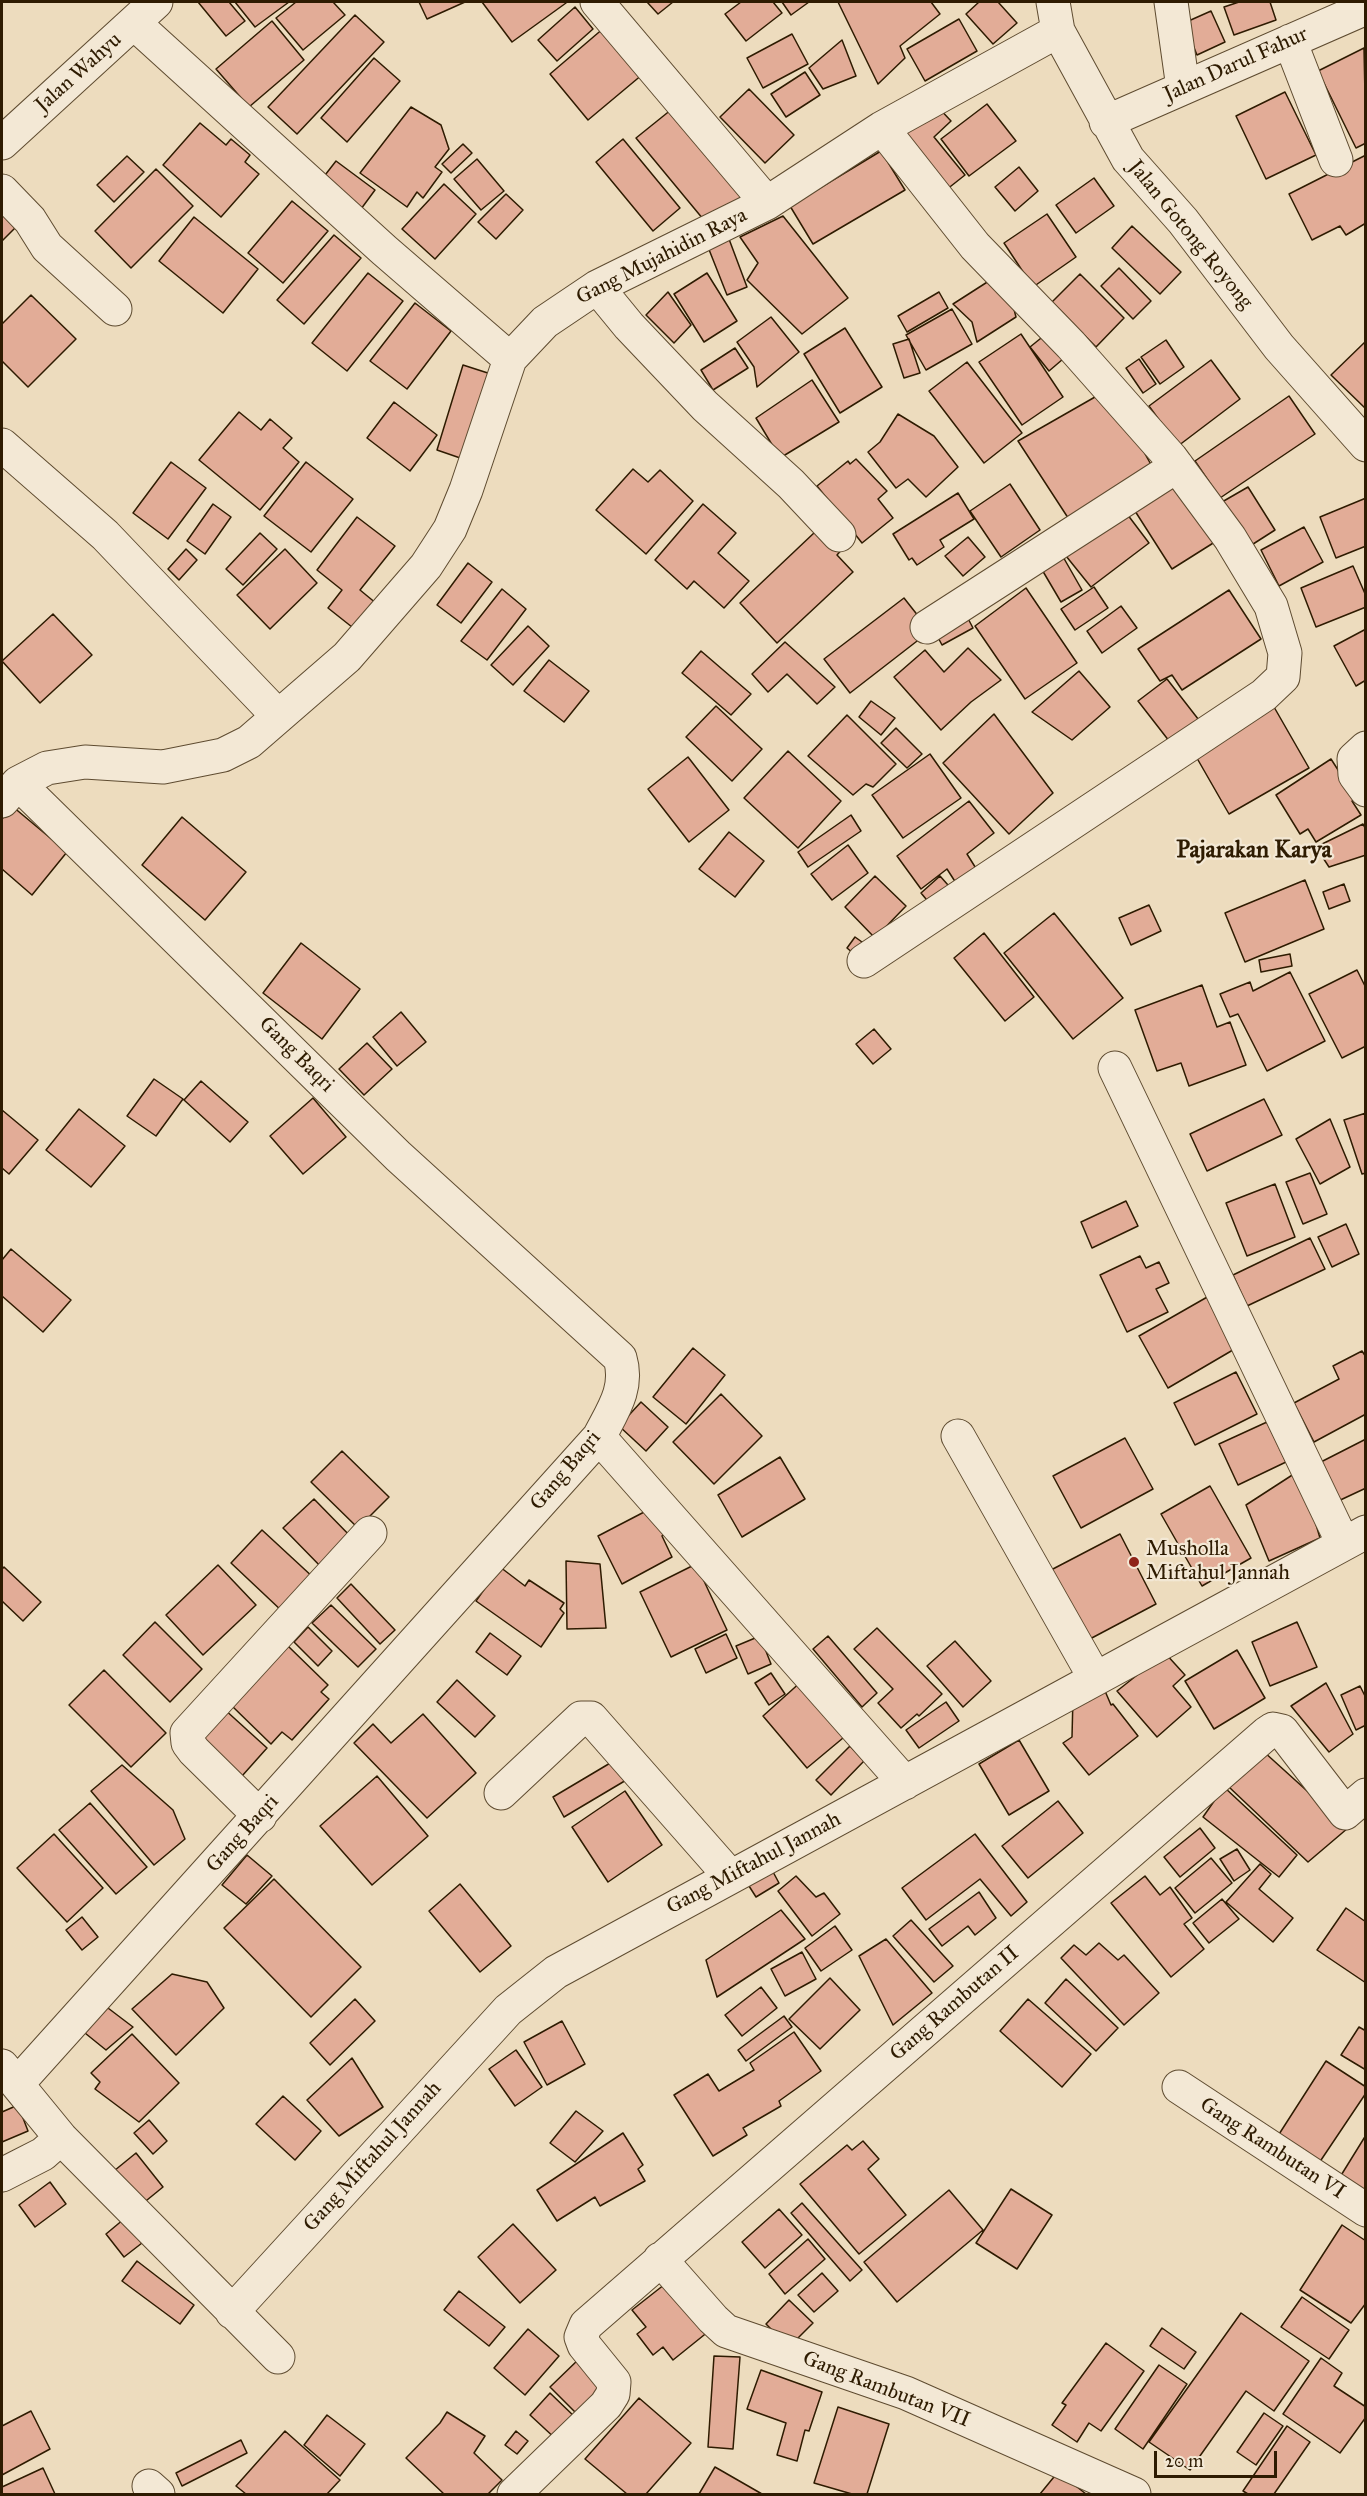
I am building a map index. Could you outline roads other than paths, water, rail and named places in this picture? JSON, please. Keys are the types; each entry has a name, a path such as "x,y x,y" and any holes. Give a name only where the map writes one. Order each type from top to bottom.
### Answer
{"street":[{"path":"597,2 767,203"},
{"path":"1171,2 1183,88"},
{"name":"Jalan Darul Fahur","path":"1106,122 1365,8"},
{"path":"145,12 384,250 510,358"},
{"name":"Jalan Wahyu","path":"2,143 145,12"},
{"name":"Gang Mujahidin Raya","path":"10,792 47,768 85,762 163,767 223,755 249,742 347,657 426,566 450,529 483,446 510,358 545,322 597,287 767,203 1055,16"},
{"name":"Jalan Gotong Royong","path":"1055,16 1106,122 1128,159 1183,220 1279,347 1365,445"},
{"path":"1290,41 1336,160"},
{"path":"864,961 1264,695 1283,677 1286,653 1271,606 1230,538 1177,466 1071,345 975,246 882,128"},
{"path":"2,191 30,220 47,247 115,309"},
{"path":"597,287 629,326 705,406 791,484 839,535"},
{"path":"2,445 105,535 278,716"},
{"path":"927,627 1177,466"},
{"path":"1365,748 1354,759 1355,775 1365,790"},
{"name":"Gang Baqri","path":"10,792 398,1156 620,1358 625,1374 621,1394 599,1437 260,1816 10,2075"},
{"path":"1115,1068 1354,1537"},
{"path":"957,1436 1095,1678"},
{"path":"599,1437 905,1783"},
{"path":"260,1816 194,1751 188,1743 187,1733 370,1533"},
{"name":"Gang Miftahul Jannah","path":"232,2312 515,2004 556,1972 1354,1537"},
{"path":"501,1793 581,1718 591,1718 730,1876"},
{"name":"Gang Rambutan II","path":"527,2491 614,2394 614,2382 580,2337 586,2325 1267,1733 1274,1730 1282,1731 1359,1811"},
{"path":"10,2075 61,2138 278,2356"},
{"name":"Gang Rambutan VI","path":"1179,2087 1365,2210"},
{"path":"2,2175 43,2154 61,2138"},
{"name":"Gang Rambutan VII","path":"660,2259 726,2331 906,2393 1134,2494"}],"place":[{"name":"Musholla Miftahul Jannah","path":"1134,1562"}],"district":[{"name":"Pajarakan Karya","path":"1254,851"}]}
